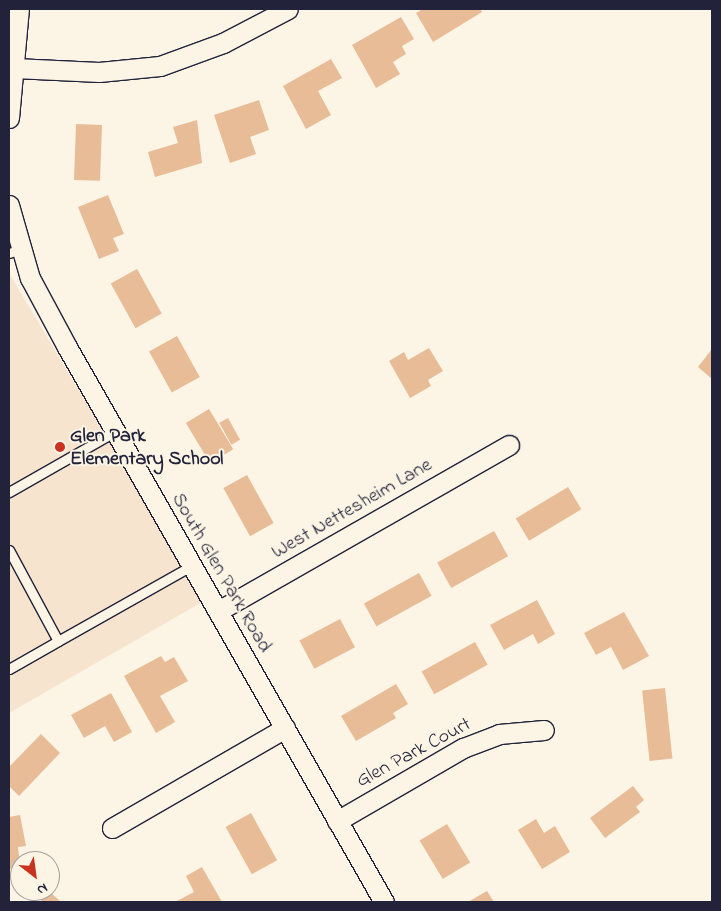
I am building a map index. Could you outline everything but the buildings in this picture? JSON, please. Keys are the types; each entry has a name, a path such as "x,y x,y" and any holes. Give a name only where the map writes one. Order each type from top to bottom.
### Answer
{"street":[{"path":"9,118 19,9"},
{"path":"14,68 99,72 160,66 223,44 288,9"},
{"name":"South Glen Park Road","path":"9,205 14,251 114,432 384,902"},
{"name":"West Nettesheim Lane","path":"218,612 509,445"},
{"path":"112,828 285,728"},
{"name":"Glen Park Court","path":"337,821 464,748 499,734 544,730"}],"lane":[{"path":"9,492 114,432"},
{"path":"9,550 58,641"},
{"path":"9,669 191,566"}],"shaded area":[{"name":"Glen Park Elementary School","path":"9,273 204,601 9,713"}],"place":[{"name":"Glen Park Elementary School","path":"60,447"}]}
